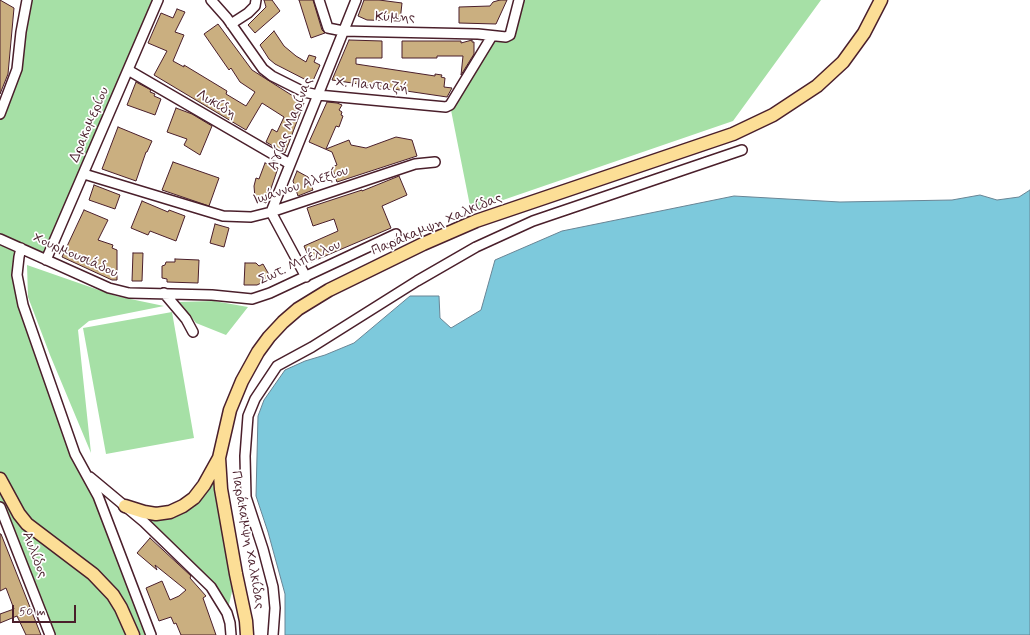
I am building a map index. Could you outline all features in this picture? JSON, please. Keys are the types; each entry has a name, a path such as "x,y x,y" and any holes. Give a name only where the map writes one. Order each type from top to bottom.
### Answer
{"main road":[{"name":"Παράκαμψη Χαλκίδας","path":"247,635 246,621 221,489 219,458 235,395 248,368 269,337 283,322 315,299 360,275 476,221 728,136 773,115 817,86 843,62 864,33 881,0"},
{"path":"125,506 156,514 170,512 183,506 194,498 204,485 219,458"},
{"path":"0,479 19,514 27,524 93,574 113,595 121,608 133,635"}],"street":[{"name":"Δρακομερίου","path":"46,260 158,0"},
{"name":"Χ. Πανταζή","path":"211,0 231,24 262,68 286,84 304,92 318,95 446,107 450,106 492,36"},
{"path":"231,24 248,13 255,6 256,0"},
{"name":"Κύμης","path":"319,0 328,28 343,31 478,34 506,37 510,35 519,0"},
{"name":"Αγίας Μαρίνας","path":"271,212 356,0"},
{"path":"0,114 17,69 26,1"},
{"name":"Λυκίδη","path":"128,70 290,164"},
{"path":"273,635 275,608 272,587 263,549 246,497 245,456 248,416 254,398 277,366 312,348 417,281 491,240 533,221 742,150"},
{"name":"Ιωάννου Αλεξίου","path":"84,174 223,216 252,217 415,164 435,162"},
{"path":"271,212 306,276"},
{"name":"Σωτ. Μπέλλου","path":"164,293 212,295 252,299 270,293 396,234"},
{"name":"Χουρμουσιάδου","path":"0,239 109,288 129,292 164,293"},
{"path":"21,248 17,275 22,305 75,454 98,496 151,635"},
{"path":"164,293 186,320 193,332"},
{"path":"86,473 172,548 211,587 228,613 231,635"},
{"name":"Αυλίδος","path":"0,507 50,635"}],"green space":[{"path":"27,0 158,0 46,260 21,248 17,275 86,473 151,635 50,635 0,507 0,114 17,69"},
{"path":"519,0 821,0 733,121 471,211 450,105 492,36 506,37"},
{"path":"27,265 116,296 164,306 89,321 78,330 91,453 50,355 28,297"},
{"path":"214,301 248,307 226,335 196,323 179,302"},
{"path":"172,312 194,438 106,454 83,328"},
{"path":"219,475 236,574 227,613 221,602 144,522 144,512 170,512"}],"water":[{"path":"1030,190 1030,635 285,635 285,594 268,532 256,496 258,416 264,400 285,370 354,343 410,296 439,296 440,318 451,328 481,310 495,260 562,231 734,196 840,202 952,200 980,195 997,200 1019,197"}],"building":[{"path":"0,0 14,8 8,74 0,94"},
{"path":"264,0 272,0 280,11 255,33 248,25 266,7"},
{"path":"299,0 313,0 322,30 325,33 311,38"},
{"path":"364,0 402,3 400,21 367,20 358,16"},
{"path":"507,0 496,24 459,23 459,7 490,6 493,2"},
{"path":"177,9 185,12 175,32 184,35 173,61 184,67 184,65 227,91 226,94 246,106 255,92 240,82 231,68 229,70 204,34 218,24 252,70 304,103 285,153 266,142 272,129 277,132 284,117 262,103 246,130 154,75 167,51 148,43 161,13 173,18"},
{"path":"274,31 284,46 296,56 306,62 309,55 316,57 314,62 320,65 312,83 275,64 269,59 260,45"},
{"path":"349,40 382,41 382,58 356,58 356,64 435,76 435,74 442,75 441,77 445,78 444,87 452,88 447,97 332,80"},
{"path":"472,40 472,42 474,42 474,54 461,75 463,56 402,58 402,41 461,41 461,43"},
{"path":"136,82 151,90 150,92 155,94 154,96 161,99 155,115 127,105"},
{"path":"327,102 342,105 339,110 342,112 341,115 343,116 339,127 336,126 326,149 349,140 351,145 366,148 396,137 412,140 417,156 337,182 332,167 337,165 332,152 309,142"},
{"path":"176,108 192,114 212,126 200,155 184,145 187,139 167,132"},
{"path":"118,127 152,141 146,152 136,181 102,169"},
{"path":"173,162 219,178 209,206 162,190"},
{"path":"265,163 278,168 266,203 255,198 254,186 256,178 259,179"},
{"path":"297,171 308,177 313,190 298,196 293,181"},
{"path":"399,176 407,195 382,206 391,228 311,262 304,246 338,231 334,219 313,226 307,208 362,191"},
{"path":"94,185 120,195 115,209 89,200"},
{"path":"142,201 168,212 169,210 185,216 176,241 150,231 148,235 131,228"},
{"path":"84,210 108,220 98,240 113,245 112,248 117,250 117,280 112,280 62,257"},
{"path":"215,224 229,228 224,247 210,243"},
{"path":"133,253 143,253 142,281 132,281"},
{"path":"175,259 199,260 198,283 167,282 167,279 162,278 162,266 165,265 166,262 175,262"},
{"path":"245,263 256,263 259,266 263,264 271,278 257,285 244,285"},
{"path":"0,534 41,635 26,635 17,616 0,623 0,614 14,609 6,588 0,591"},
{"path":"150,538 191,576 190,578 206,596 203,598 216,635 181,635 176,623 174,624 171,617 159,621 146,588 162,581 170,600 179,596 186,590 155,565 157,570 137,553"}]}
